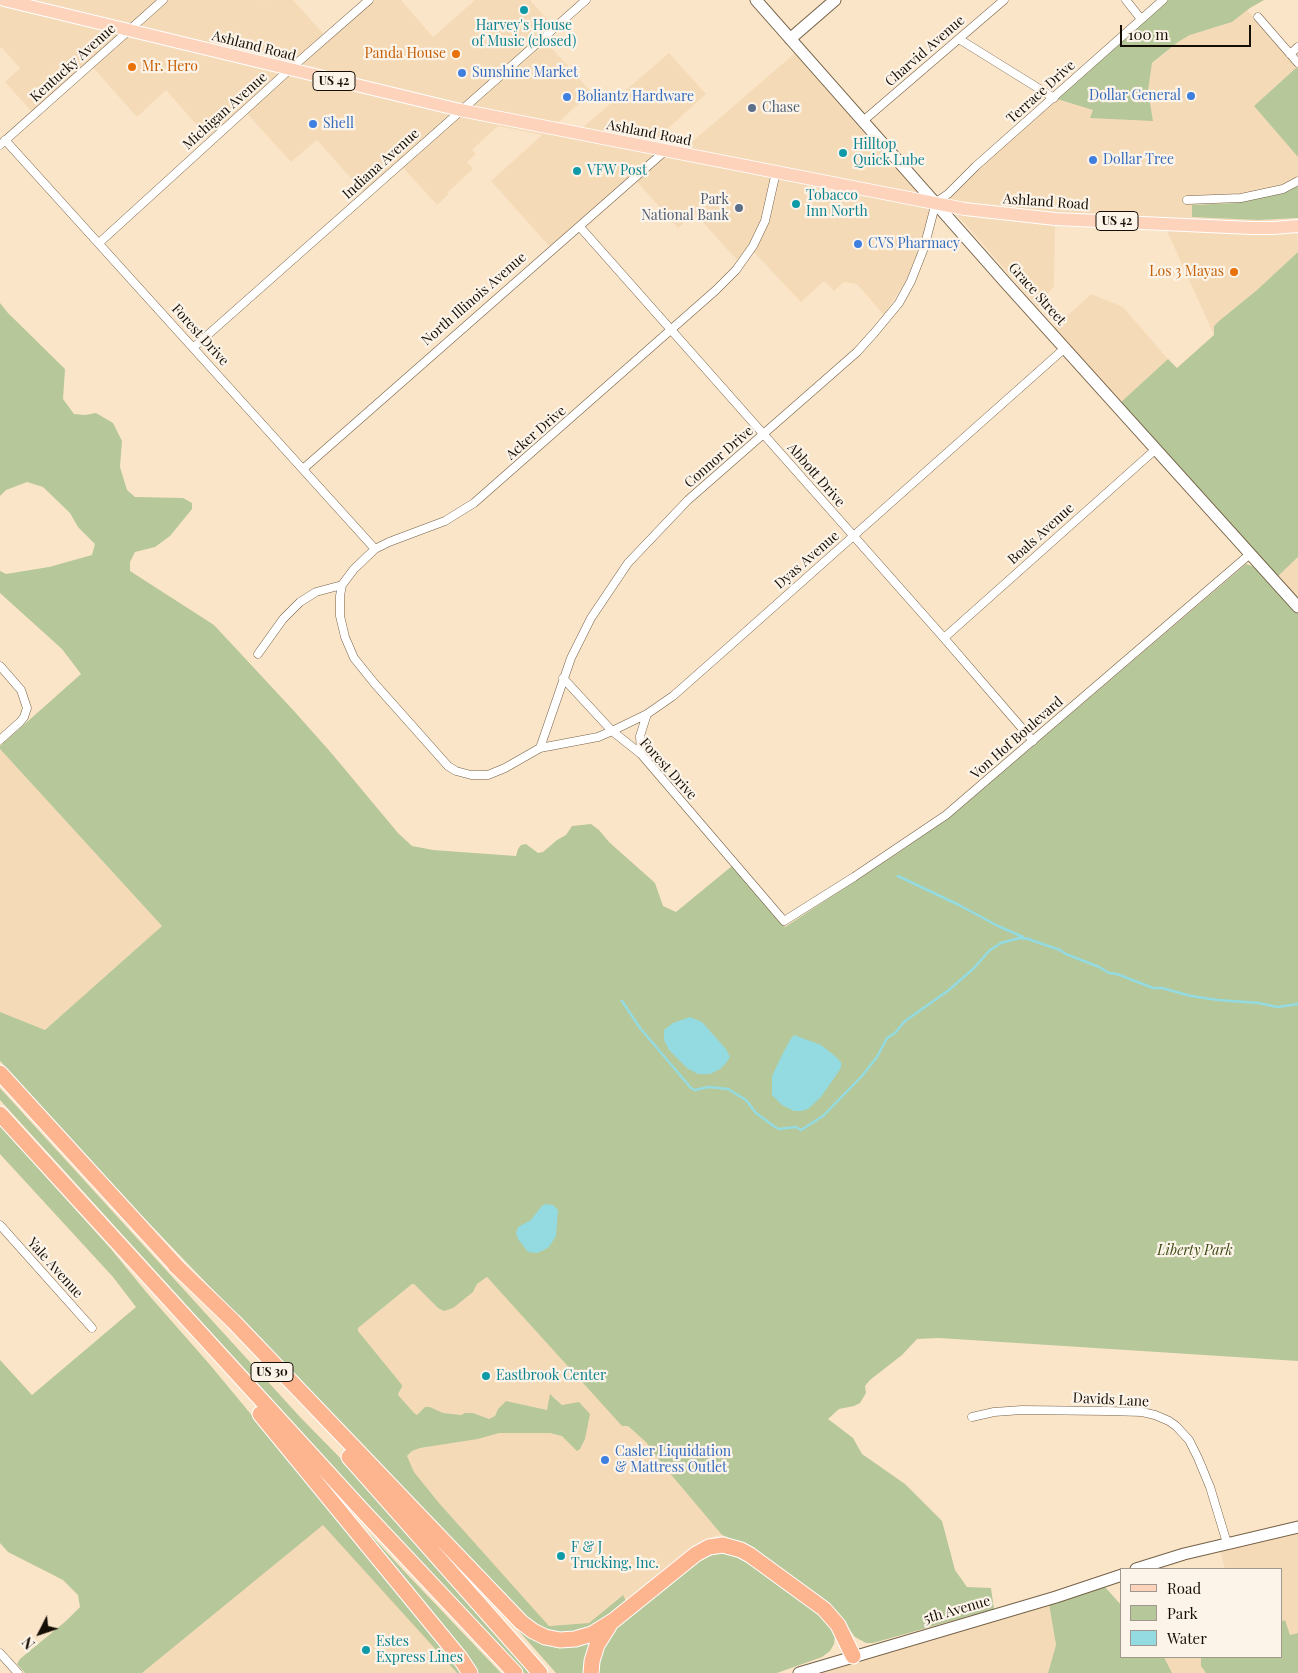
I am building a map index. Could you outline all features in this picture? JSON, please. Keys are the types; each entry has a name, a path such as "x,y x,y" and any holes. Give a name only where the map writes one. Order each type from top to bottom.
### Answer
{"highway":[{"name":"US 30","path":"0,1073 386,1498 540,1673"},
{"name":"US 30","path":"0,1114 361,1509 515,1673"},
{"path":"135,1262 152,1291 270,1425 460,1658 470,1673"},
{"path":"175,1265 233,1321 526,1626 545,1637 569,1640 584,1637 613,1621 690,1558 709,1547 723,1545 741,1550 824,1610 838,1625 853,1656"},
{"path":"591,1673 592,1661 597,1645 613,1621"}],"main road":[{"name":"Ashland Road","path":"4,0 460,110 989,212 1055,218 1263,228 1298,226"}],"street":[{"name":"Kentucky Avenue","path":"2,142 163,0"},
{"name":"Michigan Avenue","path":"99,243 369,0"},
{"name":"Indiana Avenue","path":"194,347 586,0"},
{"name":"Grace Street","path":"756,0 1064,348 1298,607"},
{"path":"790,39 835,0"},
{"name":"Charvid Avenue","path":"863,121 1004,0"},
{"path":"1126,0 1141,19"},
{"name":"Terrace Drive","path":"936,202 948,194 976,166 1163,0"},
{"path":"1258,17 1298,63"},
{"path":"959,39 1054,98"},
{"path":"1290,54 1298,47"},
{"name":"Forest Drive","path":"2,142 99,243 375,549"},
{"name":"North Illinois Avenue","path":"303,469 665,151"},
{"name":"Acker Drive","path":"342,585 354,569 375,549 445,521 474,504 728,279 754,246 764,221 776,172"},
{"path":"1187,200 1241,198 1275,191 1293,185 1298,181"},
{"name":"Connor Drive","path":"540,748 571,658 591,618 628,563 688,500 857,352 892,312 905,292 916,269 924,248 936,202"},
{"name":"Abbott Drive","path":"580,227 1033,741"},
{"name":"Dyas Avenue","path":"612,732 647,714 673,696 1064,348"},
{"name":"Boals Avenue","path":"944,638 1156,449"},
{"name":"Von Hof Boulevard","path":"784,921 929,827 968,798 1250,554"},
{"path":"258,654 283,619 300,602 316,592 342,585 340,616 351,652 366,674 448,766 456,771 471,775 488,775 505,768 540,748 598,737 612,732 563,678"},
{"path":"0,666 21,690 26,704 26,712 20,722 0,740"},
{"path":"641,754 640,736 647,714"},
{"name":"Forest Drive","path":"612,732 641,754 784,921"},
{"name":"Yale Avenue","path":"0,1225 92,1328"},
{"name":"Davids Lane","path":"972,1417 994,1412 1022,1410 1107,1411 1148,1413 1170,1421 1189,1440 1198,1458 1210,1487 1227,1543"},
{"path":"1139,1568 1164,1559 1298,1527"},
{"name":"5th Avenue","path":"799,1673 1056,1597 1120,1576"},
{"path":"0,1653 18,1673"},
{"path":"0,1668 7,1661"}],"shaded area":[{"path":"0,0 293,0 329,40 375,0 401,0 433,37 475,0 530,0 552,24 540,35 591,92 558,123 582,128 669,53 706,94 654,141 685,148 795,53 933,210 907,279 884,315 857,284 844,282 834,291 824,281 801,302 748,246 737,260 695,214 678,228 632,176 550,247 491,181 542,135 498,126 472,150 476,154 467,162 473,169 437,205 397,161 363,192 317,140 291,162 243,109 209,139 166,90 137,117 88,62 32,112 5,82 20,68 2,48 0,49"},
{"path":"1247,10 1297,67 1254,106 1298,157 1298,186 1282,193 1235,203 1192,205 1192,217 1258,220 1297,219 1298,252 1257,290 1219,321 1214,326 1214,335 1167,231 1055,226 1054,286 1038,307 945,201 989,158 1057,99 1094,110 1090,117 1148,91 1152,64 1178,42 1191,35 1232,22"},
{"path":"1091,294 1123,307 1168,359 1120,403 1054,328"},
{"path":"1298,557 1298,600 1277,577"},
{"path":"0,749 162,926 45,1030 0,1012"},
{"path":"487,1277 622,1425 628,1425 646,1442 722,1535 715,1536 692,1547 626,1601 622,1595 589,1623 549,1626 439,1503 414,1472 407,1456 412,1451 420,1448 477,1439 498,1433 550,1433 585,1439 588,1419 574,1404 562,1405 556,1398 550,1395 548,1410 506,1401 498,1409 495,1416 489,1419 473,1413 462,1415 443,1413 430,1407 425,1407 417,1415 414,1414 398,1394 402,1385 358,1332 358,1328 412,1284 438,1308 444,1311 473,1292 477,1284"},
{"path":"323,1524 457,1673 142,1673"},
{"path":"1298,1532 1298,1633 1290,1635 1285,1620 1283,1621 1283,1568 1225,1568 1220,1550"},
{"path":"1049,1604 1056,1645 1048,1673 823,1673"},
{"path":"1164,1658 1201,1658 1201,1666 1206,1673 1172,1673"}],"green space":[{"path":"1168,0 1264,0 1232,22 1190,35 1152,63 1148,91 1153,121 1090,118 1093,110 1057,99"},
{"path":"1297,67 1298,69 1298,157 1254,106"},
{"path":"1298,186 1298,218 1258,220 1192,217 1192,205 1235,203 1282,193"},
{"path":"1298,252 1298,557 1277,577 1120,403 1168,359 1177,368 1214,335 1214,326 1219,321 1257,290"},
{"name":"Liberty Park","path":"0,303 65,369 63,399 74,414 96,413 113,423 122,441 120,467 127,490 135,497 183,498 192,503 192,509 170,536 155,547 135,552 130,562 130,571 214,625 294,711 398,833 412,846 433,850 516,856 521,845 526,844 538,853 543,852 566,835 572,826 591,824 655,883 663,906 676,912 732,866 785,927 898,853 956,812 1246,564 1255,567 1298,614 1298,1361 939,1338 917,1339 902,1355 870,1380 865,1386 866,1393 860,1403 839,1409 828,1419 853,1438 862,1454 905,1484 942,1521 955,1570 967,1587 991,1588 994,1609 873,1643 866,1643 855,1637 838,1614 748,1546 722,1535 646,1442 628,1426 622,1426 487,1277 477,1284 473,1292 453,1308 444,1311 438,1308 412,1284 358,1328 358,1331 402,1385 398,1394 414,1413 417,1415 425,1407 430,1407 443,1413 461,1415 473,1413 489,1419 495,1416 498,1409 506,1401 547,1410 550,1394 562,1405 579,1402 590,1414 585,1439 577,1451 562,1436 550,1433 499,1433 478,1439 420,1448 412,1451 407,1456 414,1472 439,1503 549,1626 589,1623 623,1595 626,1601 602,1620 583,1631 558,1634 547,1630 528,1618 142,1216 0,1061 0,1012 45,1030 162,926 0,749 0,746 81,674 62,649 0,593 0,571 6,574 49,567 92,555 95,544 78,527 70,513 43,487 27,482 6,490 0,496"},
{"path":"0,1088 301,1418 349,1467 531,1673 524,1673 421,1563 0,1100"},
{"path":"0,1126 111,1249 211,1366 465,1673 457,1673 323,1525 142,1673 25,1673 17,1664 20,1659 80,1607 78,1595 63,1580 8,1552 0,1543 0,1360 32,1395 136,1307 113,1277 0,1154"},
{"path":"355,1518 501,1673 475,1673 354,1520"},
{"path":"721,1553 733,1555 756,1568 823,1619 835,1635 834,1644 830,1651 822,1657 777,1673 598,1673 598,1657 612,1632 699,1560"},
{"path":"479,1586 516,1624 588,1642 590,1644 585,1673 556,1673"},
{"path":"1105,1587 1120,1604 1120,1658 1164,1658 1172,1673 1048,1673 1056,1645 1049,1604"},
{"path":"1285,1620 1290,1635 1298,1633 1298,1673 1206,1673 1201,1666 1201,1658 1283,1658 1283,1621"}],"water":[{"path":"690,1017 702,1022 726,1049 730,1057 720,1069 710,1074 698,1074 687,1068 669,1050 664,1040 664,1030 673,1023"},
{"path":"794,1035 821,1045 841,1062 841,1068 821,1097 808,1109 801,1111 794,1111 782,1105 772,1095 772,1076"},
{"path":"545,1204 553,1205 558,1210 556,1236 549,1247 544,1250 537,1253 528,1252 518,1239 516,1233 518,1227 531,1220"}],"waterway":[{"path":"898,876 1023,937"},
{"path":"622,1001 640,1028 691,1088 695,1090 709,1087 728,1089 746,1100 756,1113 775,1127 779,1129 796,1127 801,1130 823,1116 862,1076 877,1057 887,1038 895,1033 905,1021 949,990 974,968 990,950 1001,943 1019,938 1030,939"},
{"path":"1028,939 1060,950 1109,973 1117,974 1153,988 1162,988 1191,996 1259,1003 1277,1007 1298,1004"}],"place":[{"name":"Harvey's House of Music (closed)","path":"524,10"},
{"name":"Panda House","path":"456,54"},
{"name":"Mr. Hero","path":"132,67"},
{"name":"Sunshine Market","path":"462,73"},
{"name":"Dollar General","path":"1191,96"},
{"name":"Boliantz Hardware","path":"567,97"},
{"name":"Chase","path":"752,108"},
{"name":"Shell","path":"313,124"},
{"name":"Hilltop Quick Lube","path":"843,153"},
{"name":"Dollar Tree","path":"1093,160"},
{"name":"VFW Post","path":"577,171"},
{"name":"Tobacco Inn North","path":"796,204"},
{"name":"Park National Bank","path":"739,208"},
{"name":"CVS Pharmacy","path":"858,244"},
{"name":"Los 3 Mayas","path":"1234,272"},
{"name":"Eastbrook Center","path":"486,1376"},
{"name":"Casler Liquidation & Mattress Outlet","path":"605,1460"},
{"name":"F & J Trucking, Inc.","path":"561,1556"},
{"name":"Estes Express Lines","path":"366,1650"}]}
